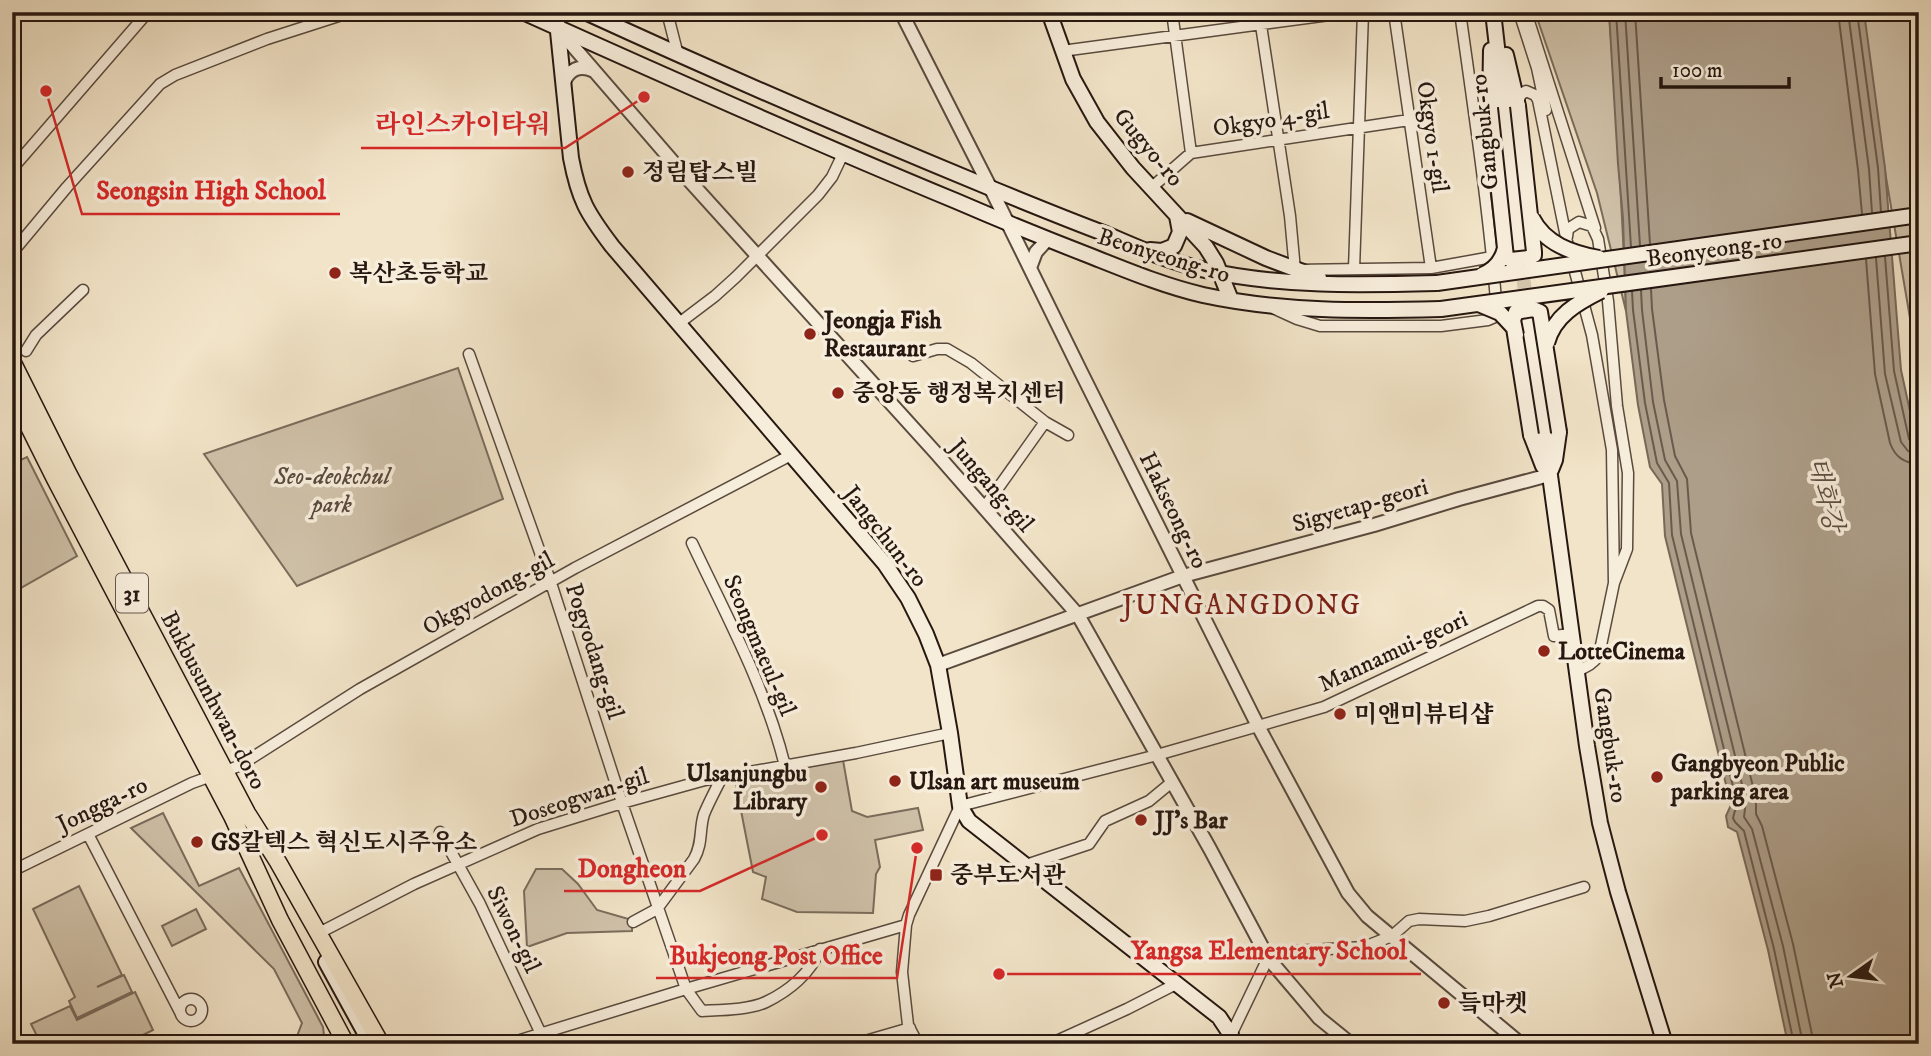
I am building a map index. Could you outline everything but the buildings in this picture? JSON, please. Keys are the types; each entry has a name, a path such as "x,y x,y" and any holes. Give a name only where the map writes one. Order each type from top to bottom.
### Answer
{"main road":[{"name":"Beonyeong-ro","path":"523,12 556,20 843,154 1008,223 1144,277 1192,292 1231,300 1265,305 1356,310 1441,309 1919,243"},
{"name":"Beonyeong-ro","path":"585,12 678,55 991,188 1142,249 1220,273 1267,280 1337,284 1437,283 1918,215"},
{"name":"Gugyo-ro","path":"1049,12 1073,79 1097,122 1125,159 1211,253 1231,300"},
{"path":"1475,278 1488,272 1501,260 1490,108 1493,16"},
{"path":"1493,16 1518,106 1534,255 1511,260 1499,252"},
{"name":"Gangbuk-ro","path":"1493,16 1520,247"},
{"name":"Jangchun-ro","path":"556,20 571,158 583,206 612,246 678,324 886,564 908,598 926,634 937,665 960,806"},
{"path":"1530,211 1537,227 1558,245 1577,253 1611,259"},
{"path":"1176,214 1295,270 1337,284"},
{"path":"1142,249 1162,251 1174,246 1180,232 1176,214"},
{"path":"1546,352 1553,328 1563,314 1615,285"},
{"path":"1479,304 1506,317 1516,335"},
{"path":"1533,309 1541,315 1559,432 1555,460 1549,475 1541,463 1531,435 1513,320 1516,312 1533,309"},
{"name":"Gangbuk-ro","path":"1528,322 1594,787 1608,859 1665,1044"},
{"name":"Bukbusunhwan-doro","path":"19,362 68,472 218,774 292,915"},
{"name":"Bukbusunhwan-doro","path":"12,393 55,479 218,774"},
{"path":"960,806 969,821 1219,1017 1231,1040"},
{"path":"240,816 278,862 381,1044"},
{"path":"240,816 280,920 346,1044"},
{"path":"292,915 355,1044"},
{"path":"292,915 371,1044"}],"street":[{"path":"12,169 148,12"},
{"path":"12,253 67,187 160,84 175,75 267,38 351,12"},
{"path":"667,12 678,55"},
{"name":"Hakseong-ro","path":"901,12 1258,726 1348,893 1367,916 1521,1044"},
{"path":"1172,12 1191,153"},
{"path":"1259,12 1290,216 1295,270 1431,268 1499,252"},
{"path":"1062,51 1352,12"},
{"path":"1354,269 1363,12"},
{"name":"Okgyo 1-gil","path":"1394,12 1431,268"},
{"path":"1265,305 1320,326 1441,326 1495,317 1499,252 1482,165 1460,12"},
{"path":"1519,12 1544,97 1567,242"},
{"path":"1526,12 1598,239 1608,302 1617,406 1629,473 1627,549 1614,583 1599,655 1587,668 1577,670"},
{"name":"Jungang-gil","path":"556,20 594,71 1079,615 1268,958 1319,1018 1351,1044"},
{"path":"562,88 567,75 575,69 585,67 594,71"},
{"path":"1518,106 1519,97 1526,90 1535,94 1538,100 1567,242 1592,335 1612,450 1614,583"},
{"name":"Okgyo 4-gil","path":"1152,188 1191,153 1409,120"},
{"path":"678,324 715,296 818,195 832,177 843,154"},
{"path":"1567,242 1568,229 1578,222 1592,226 1598,239"},
{"path":"1030,268 1036,253 1048,239"},
{"path":"19,362 36,335 83,290"},
{"path":"914,356 947,349 971,363 1045,422 1068,435"},
{"name":"Pogyodang-gil","path":"469,354 551,583 657,909 686,989"},
{"path":"984,508 1045,422"},
{"name":"Okgyodong-gil","path":"218,774 239,766 360,689 587,562 791,455"},
{"name":"Sigyetap-geori","path":"937,665 1183,576 1549,475"},
{"name":"Seongmaeul-gil","path":"692,542 754,677 785,766"},
{"name":"Mannamui-geori","path":"960,806 1157,755 1324,707 1538,606 1549,610 1554,636 1571,634"},
{"name":"Doseogwan-gil","path":"318,933 414,884 538,829 705,780 950,733"},
{"name":"Jongga-ro","path":"12,871 191,783 218,774"},
{"path":"633,922 657,909 699,850 703,816 722,777"},
{"path":"1026,865 1089,844 1105,821 1149,801 1172,782"},
{"path":"918,1044 908,1025 902,972 906,925 960,806"},
{"name":"Siwon-gil","path":"440,832 503,951 541,1034 550,1044"},
{"path":"88,834 183,1018 189,1022 199,1018 201,1005 166,985"},
{"path":"1231,1040 1268,958 1294,951 1364,947 1392,936 1409,921 1419,919 1465,922 1584,887"},
{"path":"507,1044 906,925"},
{"path":"686,989 702,1011 728,1010 765,1002 800,980 820,949"},
{"path":"1057,1042 1176,984"},
{"path":"180,1012 181,1004 189,999"},
{"path":"333,1018 337,1044"},
{"path":"855,1044 910,1028"}],"green space":[{"path":"1535,12 1609,12 1626,311 1597,193"},
{"path":"1861,12 1919,12 1918,365 1864,48"},
{"name":"Seo-deokchul park","path":"458,368 503,499 297,586 204,454"},
{"path":"27,457 77,556 12,593 12,464"},
{"path":"843,760 852,811 867,817 918,808 923,830 875,840 880,867 876,874 873,913 797,912 762,899 766,877 753,872 735,780"},
{"path":"163,813 199,886 239,868 323,1027 325,1044 294,1044 302,1023 274,969 131,828"},
{"path":"536,869 562,869 578,884 597,910 632,920 632,931 567,933 527,947 524,891"},
{"path":"79,886 122,975 97,987 124,975 132,992 77,1018 69,1001 75,997 33,909"},
{"path":"196,909 206,929 172,946 162,926"},
{"path":"135,992 153,1030 125,1044 41,1044 31,1024 70,1006 77,1020"}],"water":[{"name":"태화강","path":"1609,12 1864,12 1885,168 1901,370 1919,452 1919,1044 1788,1044 1768,950 1737,832 1728,827 1726,816 1731,805 1665,536 1662,484 1650,467 1638,405 1626,311 1623,218"}],"tunnel":[{"path":"1521,259 1527,308"}],"place":[{"name":"Seongsin High School","path":"46,91"},
{"name":"라인스카이타워","path":"644,97"},
{"name":"정림탑스빌","path":"628,172"},
{"name":"복산초등학교","path":"335,273"},
{"name":"Jeongja Fish Restaurant","path":"810,334"},
{"name":"중앙동 행정복지센터","path":"838,393"},
{"name":"LotteCinema","path":"1544,651"},
{"name":"미앤미뷰티샵","path":"1340,714"},
{"name":"Gangbyeon Public parking area","path":"1657,777"},
{"name":"Ulsan art museum","path":"895,781"},
{"name":"Ulsanjungbu Library","path":"821,787"},
{"name":"JJ's Bar","path":"1141,820"},
{"name":"Dongheon","path":"822,835"},
{"name":"GS칼텍스 혁신도시주유소","path":"197,842"},
{"name":"Bukjeong Post Office","path":"917,848"},
{"name":"중부도서관","path":"936,875"},
{"name":"Yangsa Elementary School","path":"999,974"},
{"name":"듴마켓","path":"1444,1003"}],"district":[{"name":"JUNGANGDONG","path":"1242,604"}]}
